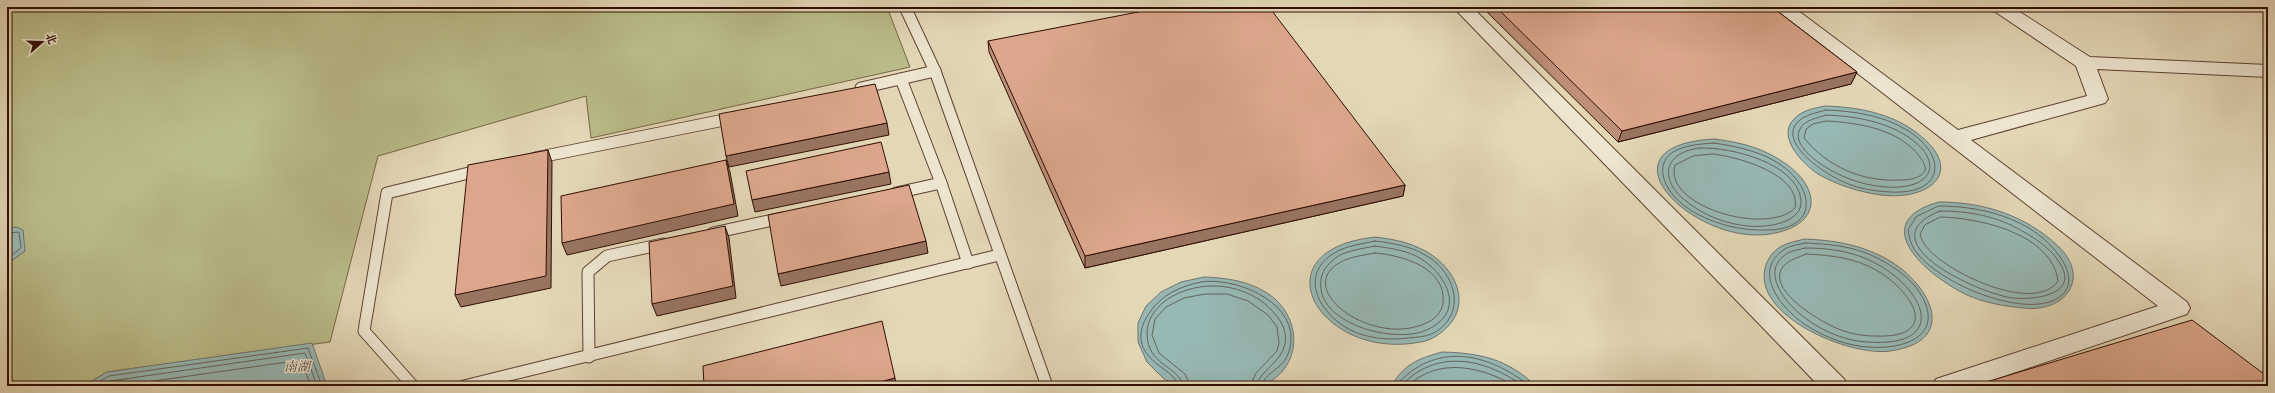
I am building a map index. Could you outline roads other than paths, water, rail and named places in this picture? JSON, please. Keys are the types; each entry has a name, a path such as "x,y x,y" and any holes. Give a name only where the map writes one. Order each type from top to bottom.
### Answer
{"street":[{"path":"1462,7 1835,386"},
{"path":"1781,7 2178,308 1945,386"},
{"path":"2000,7 2085,63 2268,71"},
{"path":"1954,138 2098,99 2085,63"}],"lane":[{"path":"905,7 935,71 1029,340 1048,386"},
{"path":"848,92 935,71"},
{"path":"901,79 941,183 968,263"},
{"path":"525,160 742,116"},
{"path":"413,386 364,331 387,193 494,166"},
{"path":"886,195 941,183"},
{"path":"700,236 793,216"},
{"path":"589,357 588,272 607,256 677,241"},
{"path":"464,386 589,357 999,255"}],"water":[{"path":"1825,106 1873,112 1896,120 1907,126 1932,147 1939,160 1941,171 1936,180 1927,188 1914,193 1899,196 1881,195 1848,188 1818,174 1805,164 1793,149 1788,133 1790,125 1798,115 1809,110"},
{"path":"1714,139 1757,148 1772,155 1794,170 1803,181 1809,192 1811,203 1808,213 1801,222 1788,229 1770,234 1741,234 1712,225 1687,211 1668,194 1658,175 1661,158 1678,146"},
{"path":"1939,202 1972,205 2003,212 2032,226 2058,246 2068,258 2073,270 2073,281 2069,291 2061,299 2051,305 2038,308 2023,308 1981,300 1952,287 1936,276 1922,263 1911,250 1905,236 1906,223 1917,211"},
{"path":"16,227 23,230 25,251 7,264 7,229"},
{"path":"1375,237 1403,242 1429,253 1446,268 1453,278 1459,298 1458,309 1451,323 1444,330 1429,340 1389,344 1357,337 1332,322 1316,303 1310,282 1317,263 1338,246"},
{"path":"1804,239 1825,240 1854,246 1883,257 1899,267 1913,280 1924,294 1931,309 1932,323 1926,335 1913,345 1890,351 1872,351 1851,347 1829,340 1807,329 1787,316 1773,300 1765,283 1766,265 1775,251 1786,244"},
{"path":"1204,277 1230,279 1246,283 1270,295 1281,305 1289,318 1293,331 1294,344 1291,357 1284,369 1275,379 1261,386 1178,386 1164,379 1147,362 1138,342 1138,323 1146,306 1161,292 1181,282"},
{"name":"南湖","path":"312,343 327,386 84,386 107,372"},
{"path":"1442,352 1469,354 1493,359 1515,369 1536,386 1391,386 1401,372 1412,363"}]}
